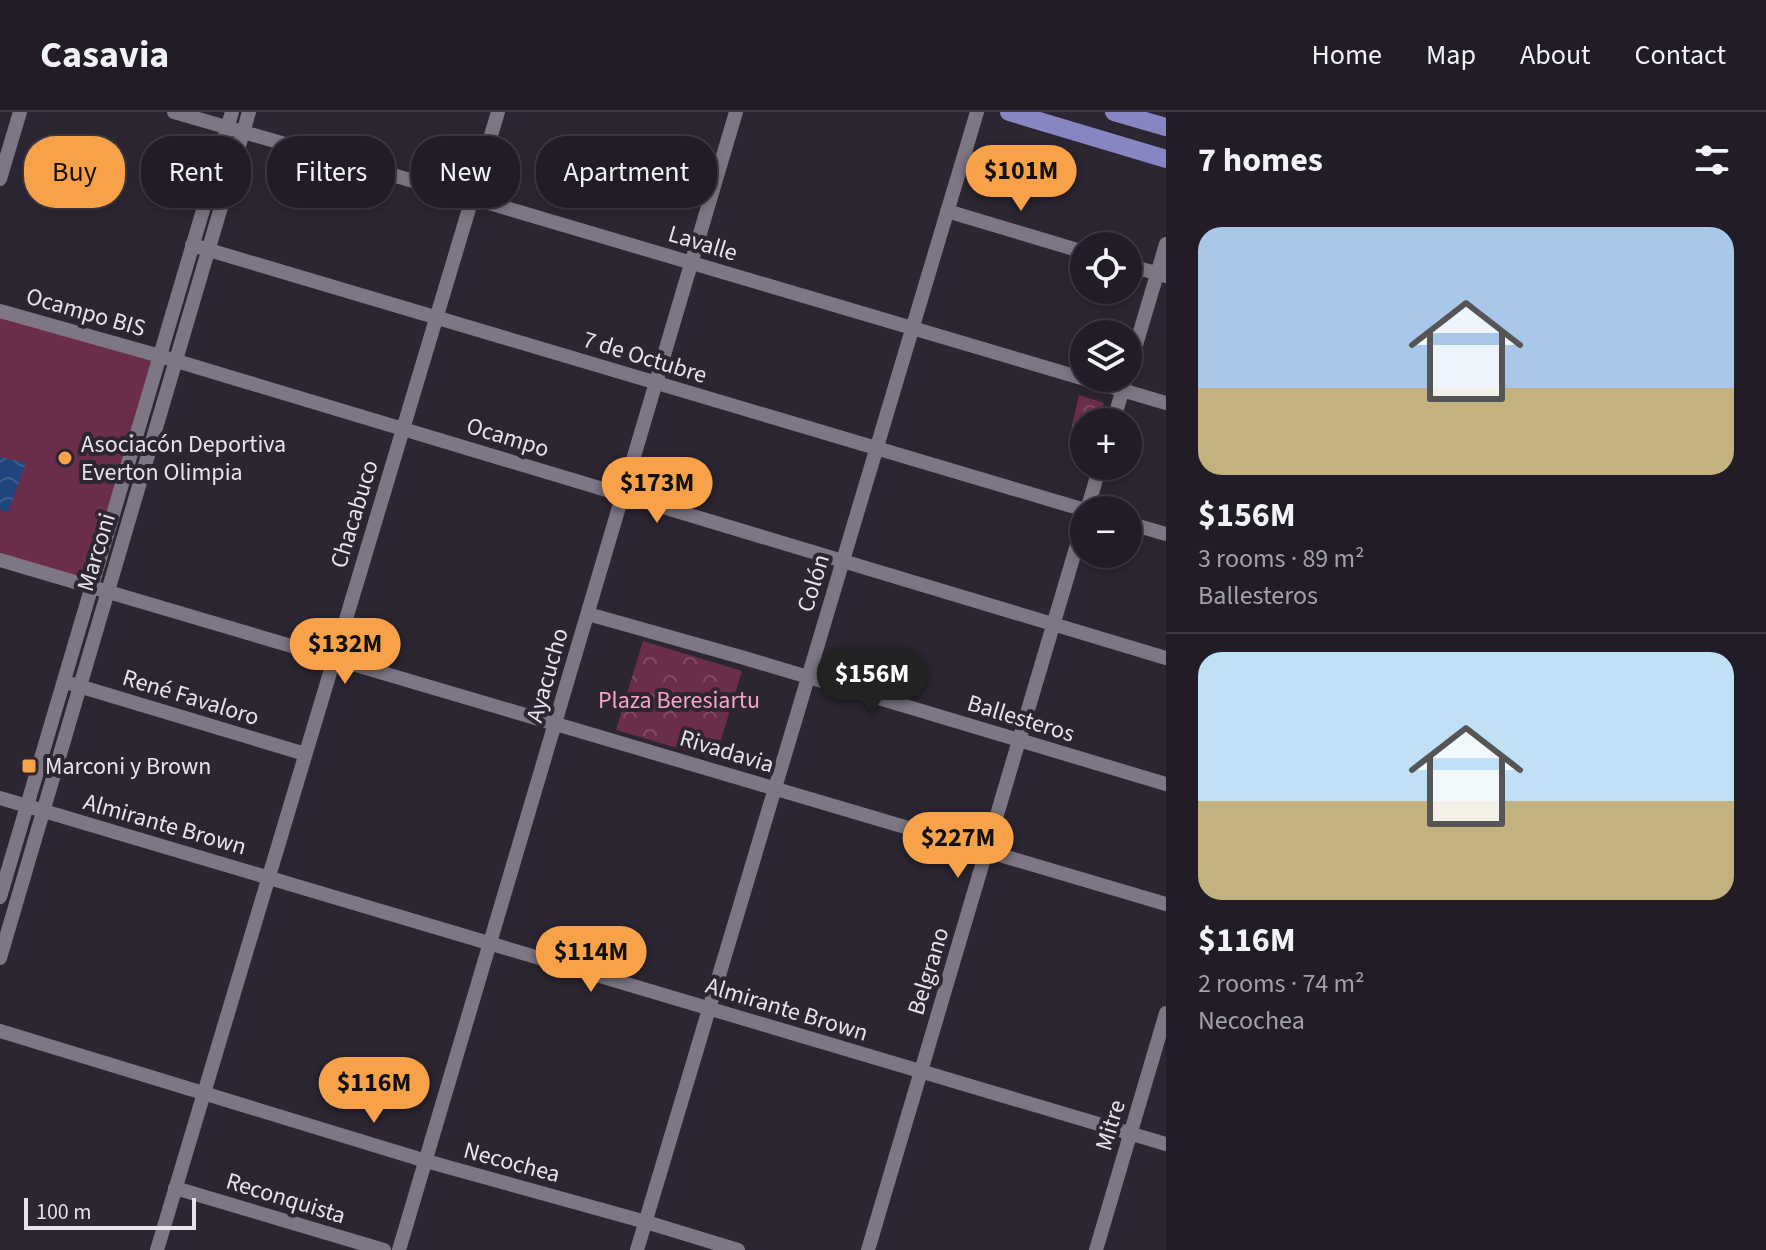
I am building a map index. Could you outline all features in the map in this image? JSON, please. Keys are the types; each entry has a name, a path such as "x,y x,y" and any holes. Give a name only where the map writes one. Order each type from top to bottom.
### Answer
{"main road":[{"path":"1009,112 1166,159"},
{"path":"1114,112 1166,127"}],"street":[{"path":"0,179 20,112"},
{"name":"Lavalle","path":"174,112 411,180"},
{"name":"Marconi","path":"0,897 232,112"},
{"name":"Marconi","path":"0,958 249,112"},
{"name":"Chacabuco","path":"491,136 498,112"},
{"name":"Ayacucho","path":"399,1250 736,112"},
{"name":"Colón","path":"637,1250 977,112"},
{"name":"Chacabuco","path":"157,1250 469,208"},
{"name":"Lavalle","path":"506,208 912,328 1070,370"},
{"path":"947,211 1070,248"},
{"path":"1142,332 1162,275 1166,244"},
{"name":"7 de Octubre","path":"192,245 1070,505"},
{"path":"1142,269 1162,275"},
{"name":"Ocampo BIS","path":"0,311 160,356"},
{"name":"Ocampo","path":"160,356 1166,658"},
{"name":"Lavalle","path":"1142,392 1166,403"},
{"path":"1142,527 1166,534"},
{"name":"Rivadavia","path":"0,560 1166,904"},
{"name":"Belgrano","path":"868,1250 1070,568"},
{"name":"Ballesteros","path":"588,614 1166,784"},
{"name":"René Favaloro","path":"64,682 305,754"},
{"name":"Almirante Brown","path":"0,798 1166,1144"},
{"name":"Mitre","path":"1096,1250 1166,1013"},
{"name":"Necochea","path":"0,1031 426,1161 738,1250"},
{"name":"Reconquista","path":"175,1188 384,1250"}],"green space":[{"name":"Asociacón Deportiva Everton Olimpia","path":"0,311 160,356 91,587 0,560"},
{"path":"1079,395 1104,403 1102,408 1076,408"},
{"name":"Plaza Beresiartu","path":"643,641 742,671 715,759 616,730"}],"water":[{"path":"0,457 26,463 8,512 0,510"}],"place":[{"name":"Asociacón Deportiva Everton Olimpia","path":"65,458"},
{"name":"Marconi y Brown","path":"29,766"}]}
